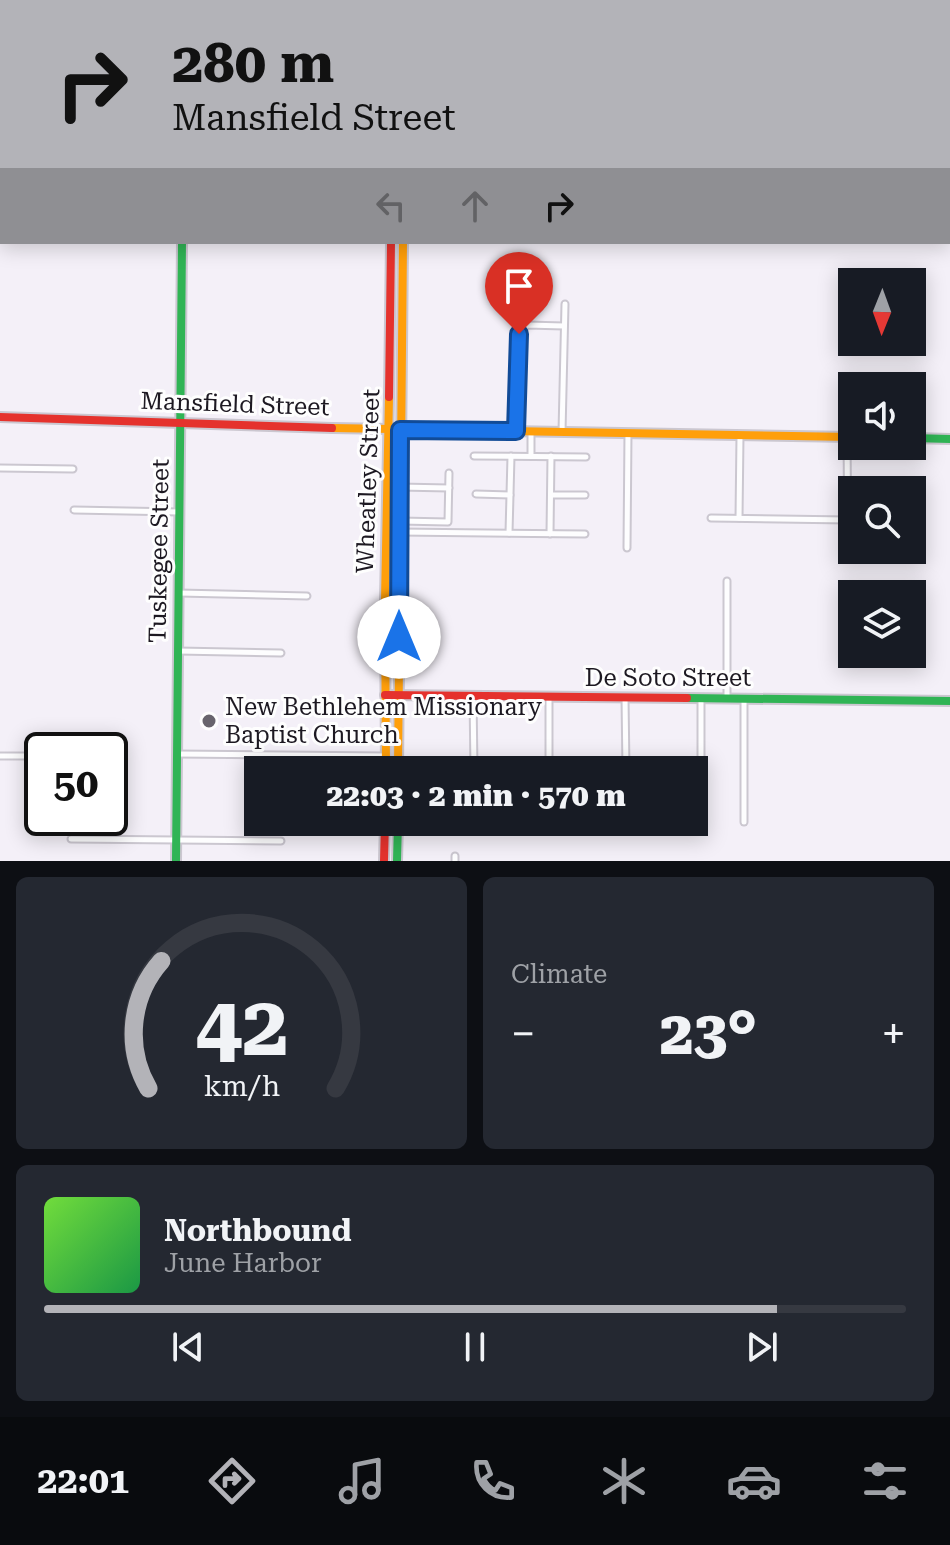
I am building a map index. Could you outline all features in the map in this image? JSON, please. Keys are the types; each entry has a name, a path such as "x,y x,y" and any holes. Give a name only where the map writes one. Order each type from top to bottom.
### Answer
{"street":[{"name":"Tuskegee Street","path":"176,861 182,244"},
{"name":"Wheatley Street","path":"386,756 385,607 391,244"},
{"name":"Wheatley Street","path":"398,756 403,244"},
{"path":"391,261 403,261"},
{"path":"562,432 565,304"},
{"path":"516,431 519,334 527,325 564,326"},
{"path":"390,345 402,345"},
{"name":"Mansfield Street","path":"0,417 400,430 838,437"},
{"path":"531,431 531,456"},
{"path":"627,548 628,433"},
{"path":"739,518 740,436"},
{"path":"926,438 950,439"},
{"path":"474,456 586,457"},
{"path":"509,533 511,456"},
{"path":"550,534 551,456"},
{"path":"0,468 73,469"},
{"path":"387,521 448,522 449,473"},
{"path":"399,487 449,488"},
{"path":"476,494 510,495"},
{"path":"551,495 585,495"},
{"path":"74,510 179,512"},
{"path":"711,518 838,520"},
{"path":"399,532 585,534"},
{"path":"727,581 727,698"},
{"path":"179,593 307,596"},
{"path":"385,607 399,608"},
{"path":"178,651 281,653"},
{"name":"De Soto Street","path":"385,695 950,701"},
{"path":"473,696 474,756"},
{"path":"549,697 549,756"},
{"path":"625,697 626,756"},
{"path":"701,698 701,756"},
{"path":"744,699 744,822"},
{"path":"177,754 386,756"},
{"path":"0,756 24,756"},
{"path":"385,836 384,860 397,860 398,836"},
{"path":"71,839 281,841"}],"traffic: fast":[{"path":"176,861 182,244"},
{"path":"926,438 950,439"},
{"path":"687,698 950,701"},
{"path":"397,861 398,836"}],"traffic: slow":[{"path":"398,756 403,244"},
{"path":"386,756 389,397"},
{"path":"332,428 838,437"}],"traffic: jam":[{"path":"389,397 391,244"},
{"path":"0,417 332,428"},
{"path":"385,695 687,698"},
{"path":"384,861 385,836"}],"place":[{"name":"New Bethlehem Missionary Baptist Church","path":"209,721"}],"route":[{"path":"399,637 400,430 516,431 519,334"}]}
